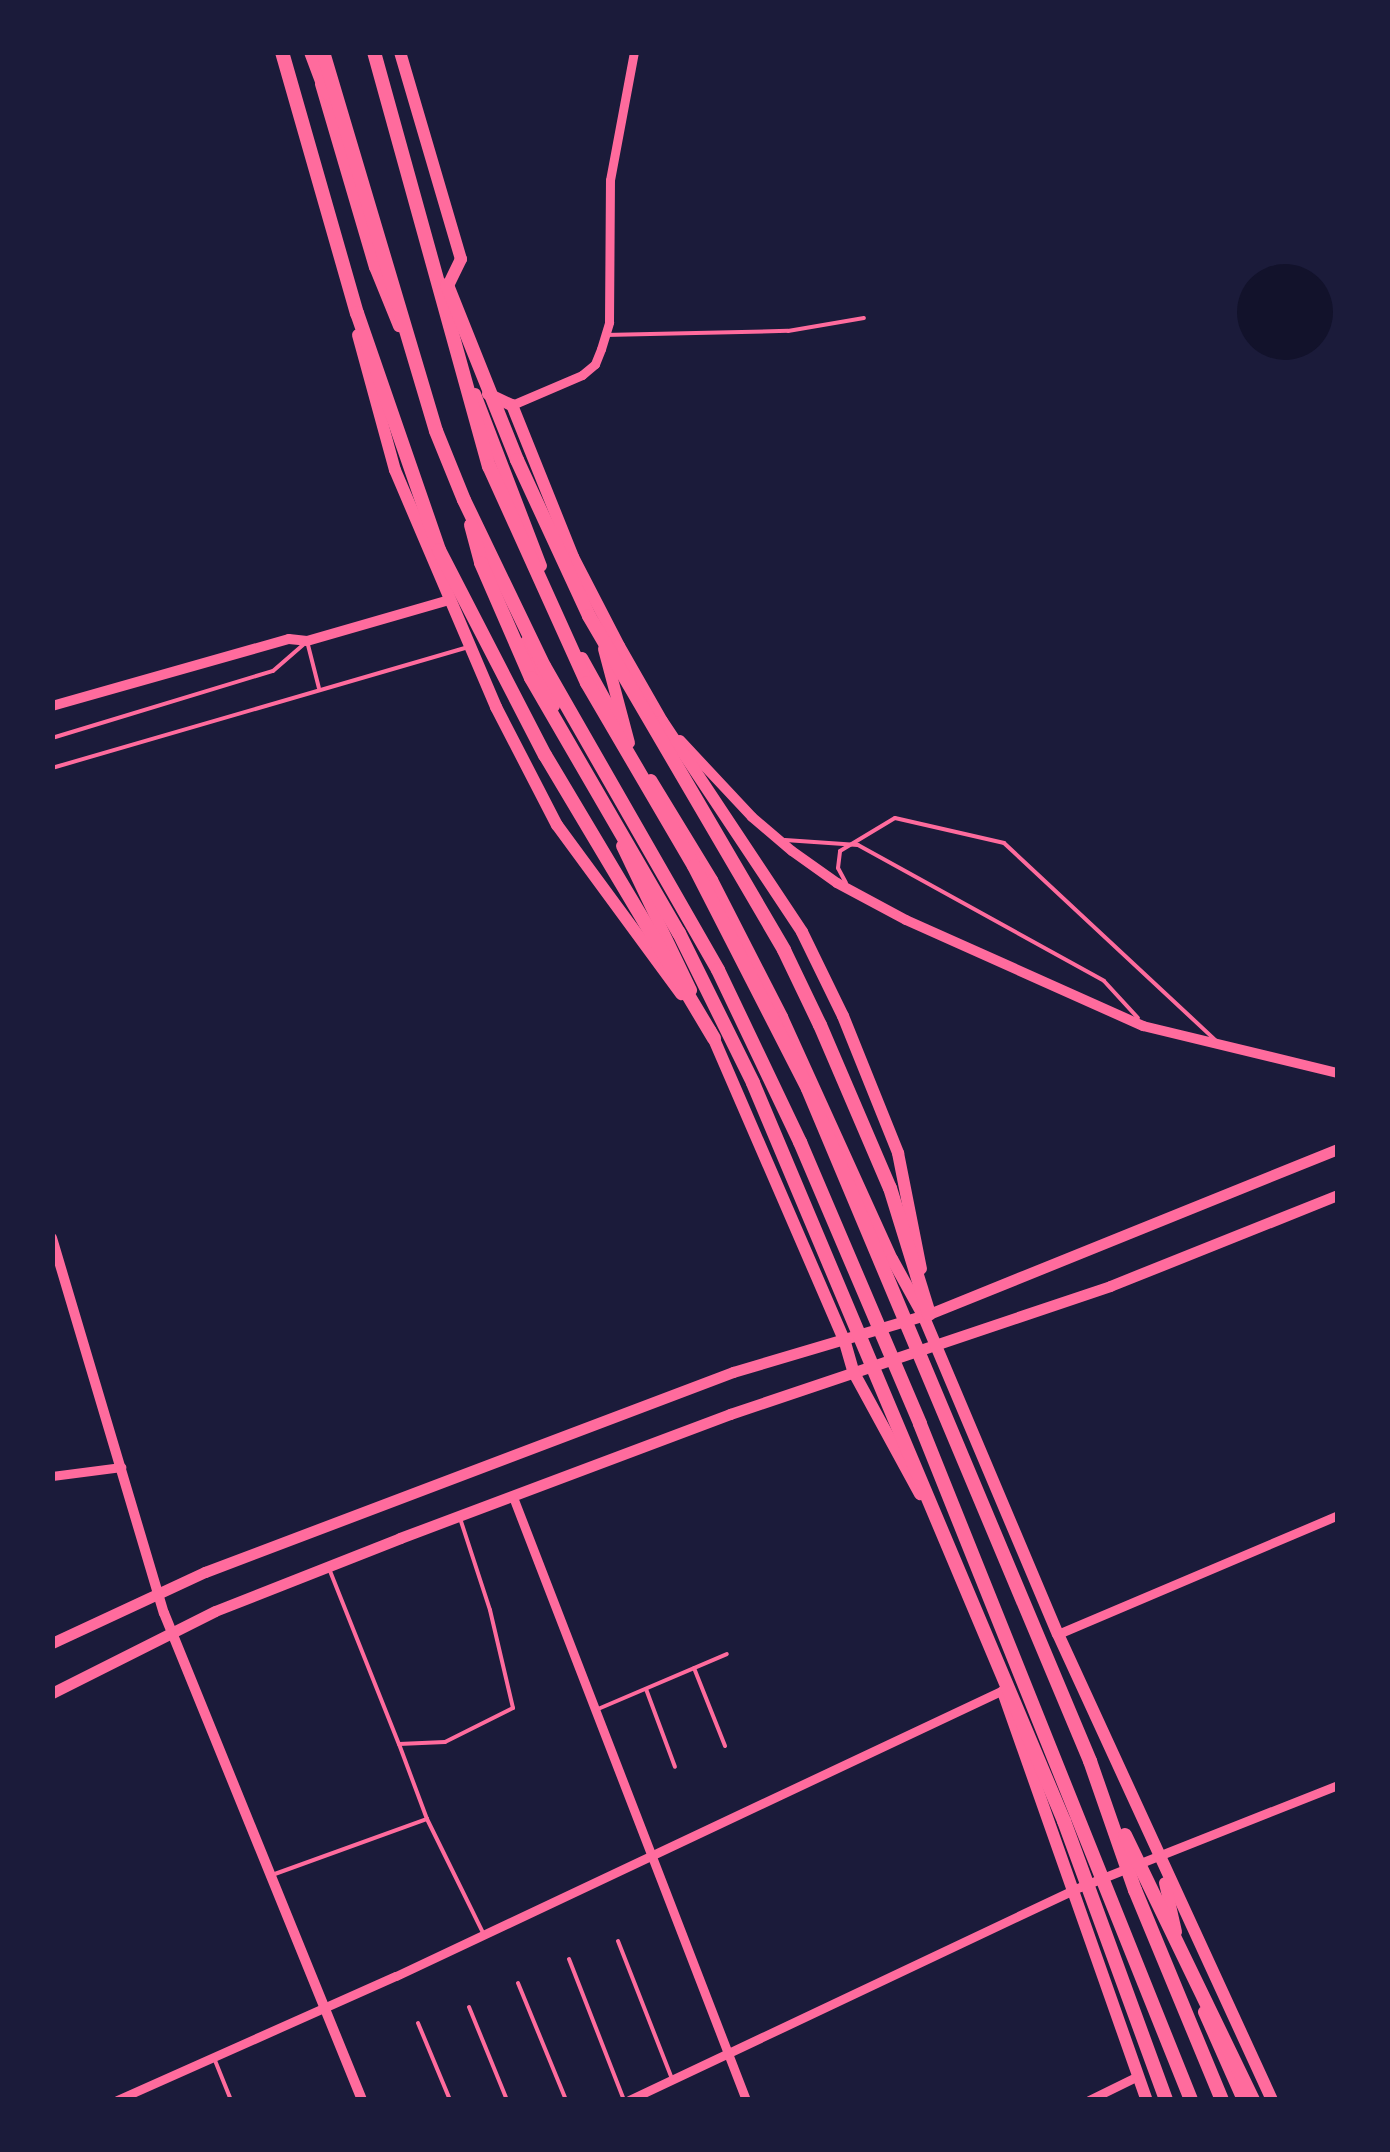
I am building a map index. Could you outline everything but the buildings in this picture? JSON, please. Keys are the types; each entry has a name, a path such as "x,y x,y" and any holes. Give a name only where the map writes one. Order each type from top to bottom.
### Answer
{"highway":[{"path":"282,52 357,314 439,550 545,755 714,1038"},
{"path":"312,52 362,191"},
{"path":"323,52 436,430 464,500 544,666 718,970 786,1112 920,1424 1191,2100"},
{"path":"372,52 429,239 489,466 540,587 587,683 694,866 808,1089 1090,1762 1136,1890 1222,2100"},
{"path":"429,239 554,546 589,616 784,950 890,1188 926,1314"},
{"path":"464,500 482,564 530,678 678,933 753,1082 1064,1820 1166,2100"},
{"path":"1090,1762 1253,2100"}],"main road":[{"path":"282,52 395,470 470,647 557,825 714,1038"},
{"path":"312,52 375,267 540,678 714,1038 844,1338 854,1374 928,1508 1002,1690 1147,2100"},
{"path":"372,52 441,300 566,624 630,743 712,880 782,1016 892,1259 926,1314"},
{"path":"400,52 460,259 441,300"},
{"path":"472,386 512,405 588,589 662,721 802,932 843,1016 898,1153 926,1314 936,1345 1058,1634 1272,2100"},
{"path":"588,589 630,743"},
{"path":"52,1644 205,1572 734,1372 926,1314 1338,1149"},
{"path":"52,1693 215,1611 328,1566 730,1414 1110,1286 1338,1195"},
{"path":"1158,1857 1186,1973 1243,2100"},
{"path":"1123,2034 1166,2100"}],"street":[{"path":"512,405 582,375 594,364 605,335 610,180 634,52"},
{"path":"52,706 289,639 307,641 450,600"},
{"path":"662,721 776,838 854,893 1143,1026 1338,1073"},
{"path":"52,1238 172,1635 362,2100"},
{"path":"52,1476 121,1466"},
{"path":"512,1498 746,2100"},
{"path":"1058,1634 1338,1515"},
{"path":"117,2100 483,1935 1002,1690"},
{"path":"626,2100 1074,1889 1338,1785"},
{"path":"1089,2100 1138,2076"}],"lane":[{"path":"605,335 788,331 864,318"},
{"path":"52,738 273,671 307,641 319,688"},
{"path":"52,768 470,647"},
{"path":"854,893 838,868 840,851 895,818 1004,843 1068,907 1228,1048"},
{"path":"776,838 850,842 1104,981 1143,1026"},
{"path":"399,1744 445,1742 513,1708 490,1610 460,1516"},
{"path":"328,1566 428,1818 483,1935"},
{"path":"596,1710 727,1654"},
{"path":"694,1668 725,1746"},
{"path":"646,1689 674,1767"},
{"path":"270,1876 428,1818"},
{"path":"618,1941 672,2078"},
{"path":"569,1960 626,2100"},
{"path":"518,1982 566,2100"},
{"path":"468,2007 507,2100"},
{"path":"418,2023 450,2100"},
{"path":"214,2057 231,2100"}],"shaded area":[{"path":"1276,264 1294,264 1312,272 1325,285 1333,312 1330,331 1312,352 1294,360 1276,360 1258,352 1245,339 1237,321 1237,303 1245,285 1258,272"}]}
